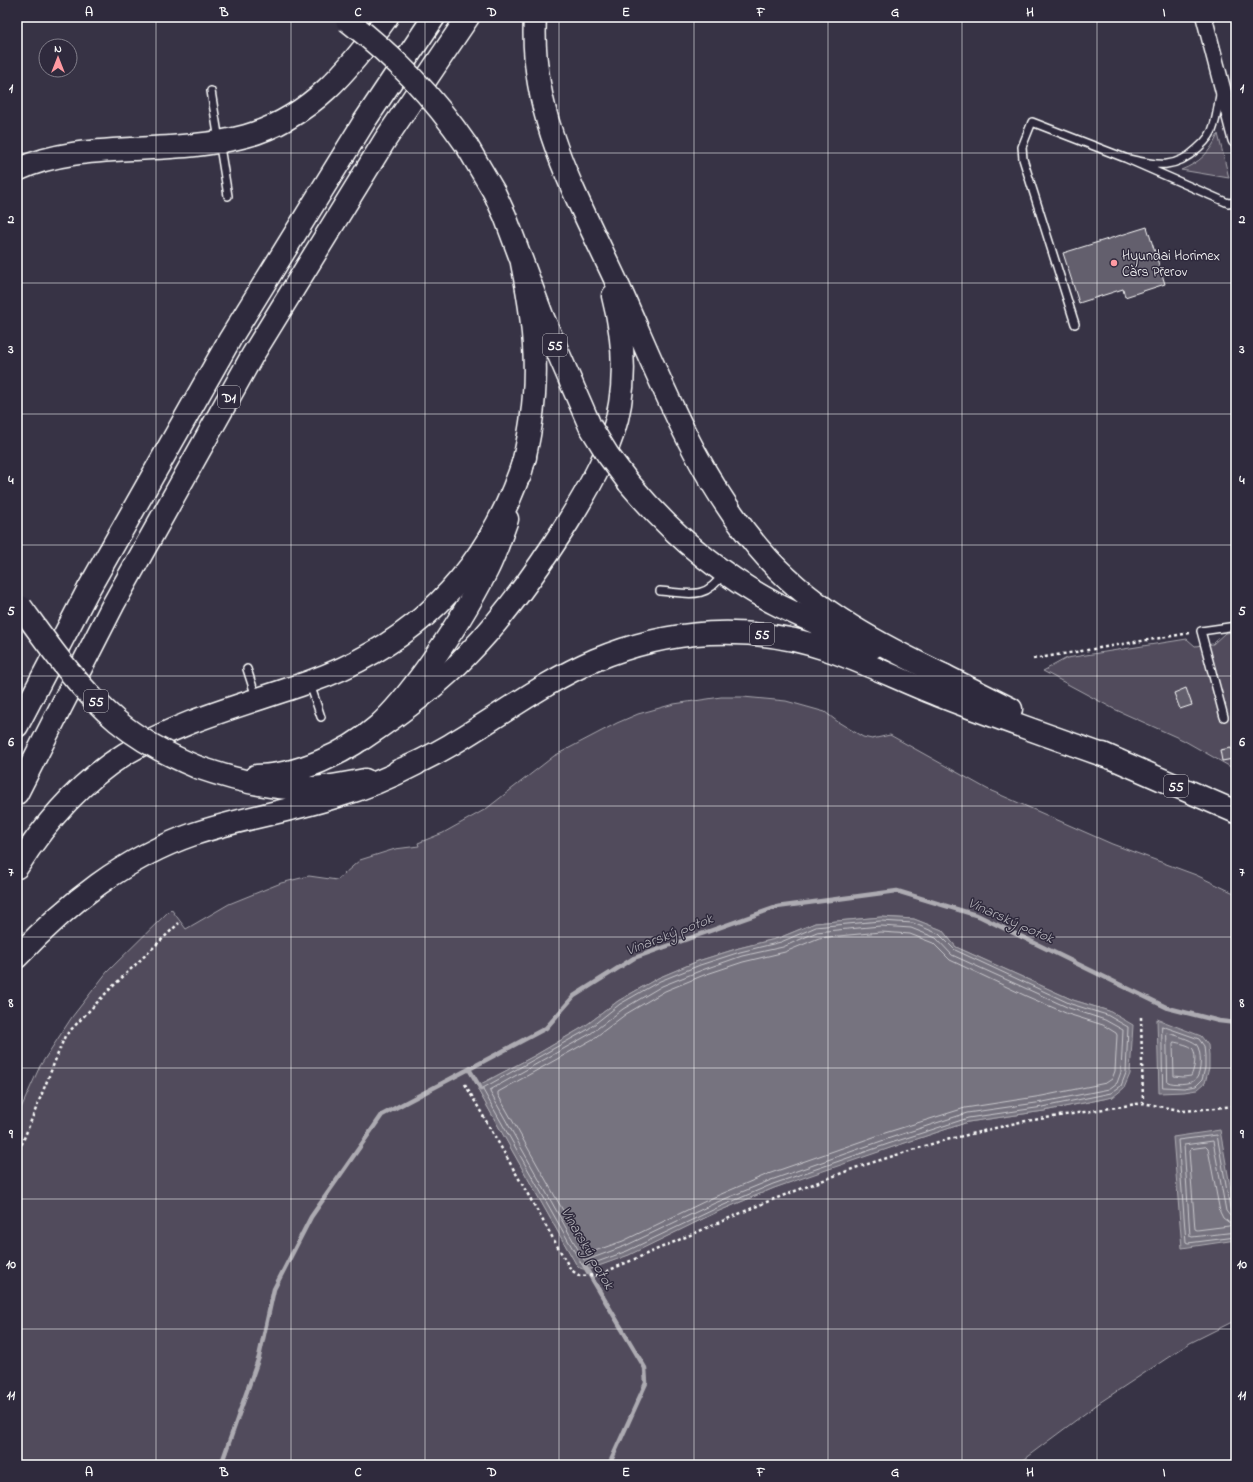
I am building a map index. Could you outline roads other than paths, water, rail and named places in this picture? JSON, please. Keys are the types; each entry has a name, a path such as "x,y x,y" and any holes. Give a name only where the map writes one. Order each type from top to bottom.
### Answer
{"main road":[{"path":"17,170 38,162 74,154 198,145 248,136 268,128 307,106 335,83 347,70 387,17"},
{"name":"D1","path":"17,726 88,590 230,338 364,122 434,17"},
{"name":"D1","path":"17,793 113,605 252,356 385,140 468,17"},
{"path":"535,17 535,62 544,111 551,135 585,216 614,276 685,434 715,488 756,545 788,580 829,613 882,645 945,676"},
{"name":"55","path":"345,18 387,52 413,78 446,116 467,146 494,192 510,228 522,263 566,372 590,426 608,456 648,506 693,549 724,572 762,596 801,616 945,676 1117,760 1236,812"},
{"path":"362,739 407,708 428,691 463,659 486,635 515,598 557,538 590,484 607,449 618,412 623,381 623,356 620,331 612,293 585,216"},
{"name":"55","path":"197,767 247,776 278,774 312,764 362,739 393,711 410,691 434,659 467,608 487,569 498,543 517,487 525,457 532,416 536,362 533,323 522,263"},
{"path":"17,867 40,833 69,800 103,770 124,755 169,731 202,718 309,682 348,666 386,645 408,630 448,593 475,562 490,539 512,496 525,457"},
{"name":"55","path":"18,602 69,671 107,712 134,734 154,747 197,767 253,783 290,788 324,787 396,772 416,764 451,745 555,681 594,661 635,646 659,640 707,632 754,633 787,638 826,649 856,660 937,695 1117,760"},
{"path":"17,957 53,921 76,901 118,871 155,850 195,834 337,797 358,790 416,764"}],"street":[{"path":"1204,17 1236,140"}],"lane":[{"path":"1125,158 1147,163 1169,164 1187,158 1205,142 1214,127 1222,85"},
{"path":"211,92 228,196"},
{"path":"1075,324 1023,159 1022,147 1032,122 1125,158 1228,203 1236,202"},
{"path":"660,591 691,594 705,592 717,584 724,572"},
{"path":"1224,717 1201,631 1236,626"},
{"path":"247,669 257,700"},
{"path":"309,682 321,718"}],"water":[{"path":"881,917 914,919 942,930 956,947 1073,1000 1109,1011 1133,1025 1130,1074 1124,1088 1113,1097 1044,1111 968,1122 774,1188 719,1211 629,1255 590,1269 584,1269 578,1266 478,1090 479,1085 534,1056 585,1026 618,1001 658,978 698,961 739,948 779,938 815,923"},
{"path":"1157,1019 1201,1036 1208,1045 1209,1068 1205,1083 1197,1090 1159,1093"},
{"path":"1220,1130 1236,1219 1236,1240 1182,1248 1173,1137"}],"waterway":[{"name":"Vinarský potok","path":"481,1089 469,1069 546,1028 574,996 634,958 777,907 897,891 979,916 1168,1008 1219,1021 1236,1023"},
{"path":"221,1465 259,1357 274,1289 311,1217 382,1115 469,1069"},
{"name":"Vinarský potok","path":"584,1265 645,1368 646,1383 609,1465"}],"place":[{"name":"Hyundai Horimex Cars Přerov","path":"1114,263"}]}
